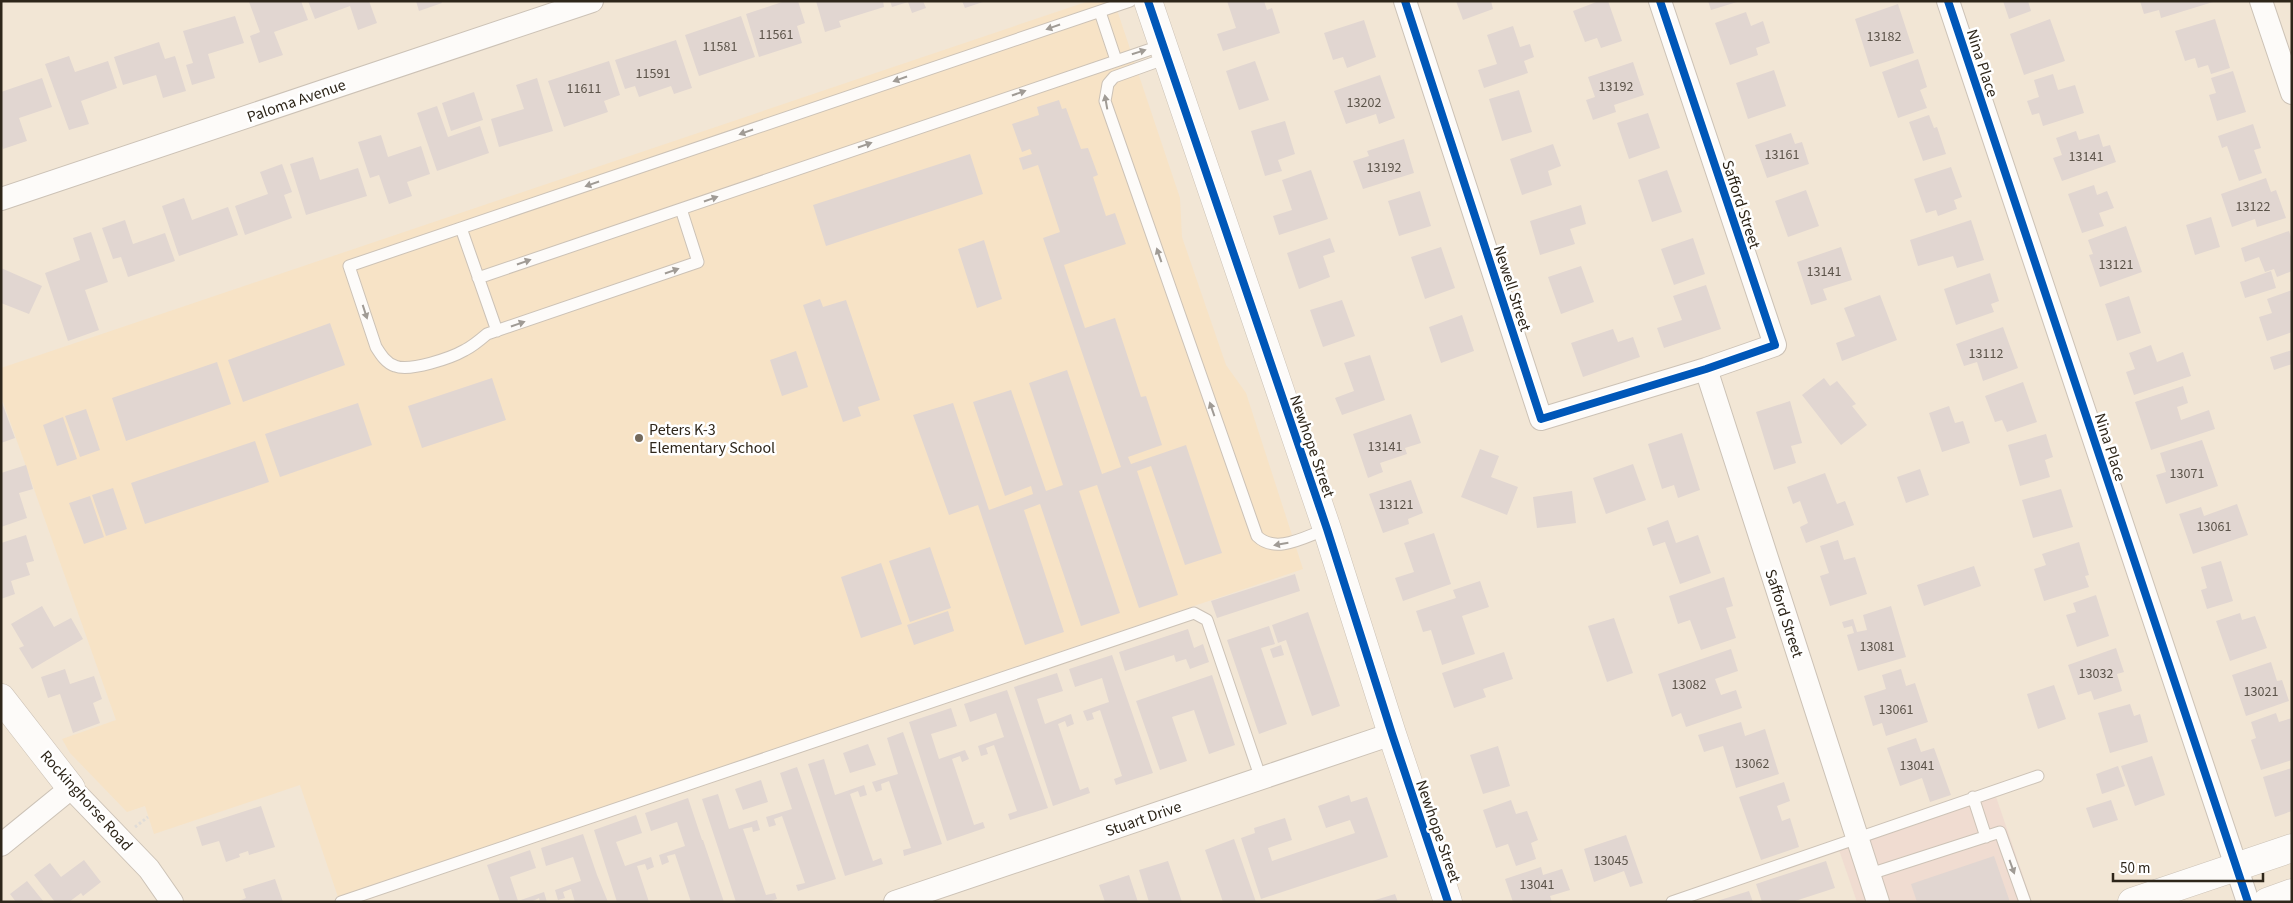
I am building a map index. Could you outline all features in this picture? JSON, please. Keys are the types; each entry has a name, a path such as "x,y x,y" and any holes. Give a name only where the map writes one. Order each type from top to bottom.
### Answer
{"street":[{"name":"Paloma Avenue","path":"1,200 592,1"},
{"name":"Newhope Street","path":"1148,1 1327,529 1448,902"},
{"name":"Newell Street","path":"1404,1 1541,419 1706,369"},
{"name":"Safford Street","path":"1660,1 1775,345 1706,369 1878,902"},
{"name":"Nina Place","path":"1948,1 2248,902"},
{"path":"2261,1 2292,93"},
{"name":"Rockinghorse Road","path":"1,698 71,788 148,869 172,902"},
{"name":"Stuart Drive","path":"895,902 1392,734"},
{"path":"1,845 71,788"},
{"path":"2132,902 2292,848"},
{"path":"2266,902 2292,893"}],"lane":[{"path":"681,209 698,262 487,334 465,350 417,366 405,368 395,366 387,362 376,347 350,266 1130,1"},
{"path":"1100,12 1116,60"},
{"path":"478,278 1116,60 1165,52"},
{"path":"1165,52 1114,78 1108,84 1105,101 1257,536 1263,542 1275,545 1327,529"},
{"path":"461,228 497,331"},
{"path":"341,902 1194,613 1207,620 1261,779"},
{"path":"1672,902 2038,776"},
{"path":"1973,798 1986,837"},
{"path":"1870,874 2000,832 2025,902"}],"shaded area":[{"name":"Peters K-3 Elementary School","path":"1089,1 1114,1 1180,198 1182,237 1226,365 1246,393 1303,569 338,897 300,785 154,834 145,806 127,812 70,753 62,739 116,720 1,396 1,368"},
{"path":"1994,791 2032,902 1857,902 1837,844"}],"building":[{"path":"301,1 308,20 274,32 283,55 259,63 250,36 260,32 249,2"},
{"path":"308,1 369,1 377,23 358,30 350,6 315,19"},
{"path":"416,1 441,1 442,3 419,11"},
{"path":"785,1 798,1 805,23 797,26 802,43 759,57 746,14"},
{"path":"816,1 883,1 884,7 839,21 841,27 825,32"},
{"path":"890,1 923,1 926,8 912,13 908,2 892,7"},
{"path":"962,1 983,1 983,2 965,8"},
{"path":"1227,1 1264,1 1267,10 1272,8 1280,33 1223,51 1217,34 1236,28"},
{"path":"1456,1 1491,1 1493,9 1463,20"},
{"path":"1599,1 1608,1 1622,41 1601,48 1597,38 1585,42 1573,11"},
{"path":"1708,1 1737,1 1737,2 1711,10"},
{"path":"2003,1 2028,1 2031,11 2009,19"},
{"path":"2140,1 2213,2 2161,18 2159,10 2144,14"},
{"path":"1898,4 1914,53 1870,67 1855,19"},
{"path":"1746,12 1751,26 1763,21 1770,43 1756,48 1758,55 1730,65 1715,23"},
{"path":"235,16 244,43 208,54 215,78 192,85 186,65 193,63 183,31"},
{"path":"741,16 755,57 699,76 685,35"},
{"path":"2050,19 2065,61 2024,75 2010,34"},
{"path":"2215,19 2230,68 2211,74 2208,65 2198,68 2195,58 2185,61 2175,31"},
{"path":"1364,20 1376,57 1347,68 1343,57 1333,60 1324,33"},
{"path":"1513,26 1520,47 1530,44 1534,57 1524,61 1528,73 1484,88 1478,70 1497,64 1487,35"},
{"path":"676,40 692,88 674,94 671,86 639,97 635,86 625,89 615,60"},
{"path":"159,42 165,59 175,56 186,91 163,98 156,75 123,85 114,57"},
{"path":"69,56 75,72 108,61 117,88 81,101 89,124 69,130 45,64"},
{"path":"1918,59 1927,87 1920,90 1927,108 1898,118 1882,72"},
{"path":"609,61 620,95 604,101 608,112 564,127 548,81"},
{"path":"1255,61 1269,100 1239,110 1226,71"},
{"path":"1633,62 1644,95 1614,105 1616,112 1593,120 1586,100 1595,97 1588,77"},
{"path":"1774,70 1786,106 1748,119 1736,83"},
{"path":"2233,71 2246,112 2217,121 2209,95 2216,93 2211,78"},
{"path":"2053,74 2058,90 2075,85 2084,113 2043,126 2039,113 2032,115 2027,101 2039,97 2034,80"},
{"path":"1380,75 1395,118 1379,124 1376,114 1346,124 1334,91"},
{"path":"42,78 52,107 19,118 27,141 3,149 1,143 1,92"},
{"path":"537,78 553,131 499,147 491,119 524,109 516,85"},
{"path":"1519,90 1532,132 1502,141 1489,99"},
{"path":"474,92 483,120 451,131 442,103"},
{"path":"1059,100 1062,109 1066,108 1081,149 1088,148 1098,175 1093,177 1106,216 1115,213 1126,244 1064,265 1085,328 1115,318 1141,397 1146,396 1162,445 1128,457 1131,464 1186,445 1222,553 1185,565 1151,466 1137,471 1178,595 1139,608 1097,485 1079,491 1120,613 1081,626 1040,504 1024,510 1064,632 1025,645 978,505 949,515 913,415 953,403 989,510 1033,494 1031,486 1005,496 973,402 1011,390 1046,491 1063,485 1029,383 1067,370 1102,474 1121,467 1043,238 1060,232 1038,165 1023,170 1019,158 1032,154 1030,149 1022,152 1012,124 1039,115 1037,107"},
{"path":"437,106 448,137 480,126 489,153 437,171 417,113"},
{"path":"1648,113 1660,148 1629,159 1617,123"},
{"path":"1929,115 1934,128 1937,127 1946,154 1923,161 1909,122"},
{"path":"1285,121 1295,154 1278,160 1282,171 1265,176 1251,131"},
{"path":"2253,124 2261,148 2254,150 2262,173 2239,181 2227,146 2222,148 2218,136"},
{"path":"2076,131 2079,140 2099,134 2103,147 2110,145 2116,162 2062,181 2053,158 2062,155 2056,138"},
{"path":"1791,133 1795,144 1802,142 1809,164 1767,178 1755,145"},
{"path":"381,135 388,157 421,146 430,174 407,182 412,196 389,204 379,175 370,178 358,142"},
{"path":"1404,139 1414,173 1363,189 1353,161 1369,156 1367,151"},
{"path":"1553,144 1561,166 1548,171 1552,185 1522,195 1510,159"},
{"path":"970,154 983,194 826,246 813,205"},
{"path":"313,157 320,180 358,168 367,196 306,215 290,164"},
{"path":"282,164 292,192 284,195 292,218 245,235 235,206 268,194 260,172"},
{"path":"1951,167 1962,197 1954,200 1957,209 1938,216 1936,210 1926,213 1914,179"},
{"path":"1311,170 1328,219 1279,235 1273,216 1292,210 1282,180"},
{"path":"1667,170 1682,212 1652,222 1638,180"},
{"path":"2266,178 2271,192 2276,190 2286,218 2257,227 2255,219 2232,227 2221,194"},
{"path":"2094,185 2097,195 2107,191 2114,208 2099,213 2104,226 2082,233 2068,194"},
{"path":"1806,190 1819,226 1788,237 1775,201"},
{"path":"1420,191 1431,226 1399,236 1388,201"},
{"path":"184,198 192,220 228,207 238,235 179,256 162,206"},
{"path":"1581,205 1586,224 1570,229 1575,244 1540,255 1530,221"},
{"path":"2211,217 2220,247 2195,255 2186,225"},
{"path":"125,220 133,244 165,233 175,261 128,277 121,257 113,259 102,228"},
{"path":"1971,220 1984,260 1957,268 1953,256 1918,266 1910,240"},
{"path":"2126,226 2142,272 2100,287 2089,255 2093,254 2088,240"},
{"path":"2289,231 2292,240 2292,271 2277,277 2274,269 2265,272 2259,257 2245,262 2241,248"},
{"path":"91,232 108,282 85,290 99,330 68,341 45,273 80,260 73,238"},
{"path":"1330,238 1335,252 1323,256 1330,277 1299,289 1287,253"},
{"path":"1693,238 1705,274 1674,285 1661,249"},
{"path":"984,240 1002,299 977,308 958,249"},
{"path":"1441,247 1455,288 1425,299 1411,257"},
{"path":"1841,247 1852,280 1823,289 1827,300 1811,305 1797,262"},
{"path":"1581,266 1594,302 1561,314 1548,277"},
{"path":"1,268 42,286 29,314 1,303"},
{"path":"2271,271 2276,288 2245,298 2240,282"},
{"path":"1990,273 1999,301 1991,304 1994,312 1956,325 1944,289"},
{"path":"1706,285 1721,329 1664,348 1657,328 1682,320 1673,296"},
{"path":"2292,290 2292,332 2267,341 2259,317 2272,313 2267,299"},
{"path":"1880,295 1897,340 1842,361 1836,343 1855,336 1844,308"},
{"path":"2129,296 2141,333 2117,341 2105,304"},
{"path":"820,299 823,307 846,300 880,400 858,407 861,416 843,422 803,305"},
{"path":"1342,300 1355,336 1323,347 1310,310"},
{"path":"1462,315 1474,351 1441,363 1429,327"},
{"path":"330,323 345,365 243,402 228,360"},
{"path":"2003,327 2018,368 1983,381 1977,362 1964,366 1956,344"},
{"path":"1613,329 1618,342 1633,337 1640,357 1583,377 1571,343"},
{"path":"2151,345 2157,362 2183,352 2191,376 2134,395 2126,372 2135,369 2129,353"},
{"path":"2292,350 2292,364 2274,370 2270,357"},
{"path":"796,351 808,387 782,396 770,360"},
{"path":"1370,355 1385,400 1342,415 1335,398 1354,391 1344,363"},
{"path":"217,362 231,404 126,441 112,398"},
{"path":"492,378 506,420 422,448 408,406"},
{"path":"1824,378 1830,386 1837,381 1856,404 1852,406 1867,425 1841,445 1802,395"},
{"path":"2023,382 2037,422 2007,432 2002,420 1995,422 1985,396"},
{"path":"2183,386 2188,403 2177,407 2181,420 2209,410 2215,429 2151,450 2135,402"},
{"path":"1,400 15,438 1,443"},
{"path":"1790,401 1802,443 1791,446 1796,463 1774,470 1756,412"},
{"path":"358,403 372,445 280,477 265,434"},
{"path":"1949,406 1955,423 1963,421 1970,443 1942,452 1929,413"},
{"path":"86,409 100,450 80,457 65,416"},
{"path":"1411,414 1421,443 1405,448 1407,454 1380,463 1383,472 1368,478 1353,434"},
{"path":"63,417 77,459 57,466 43,425"},
{"path":"1682,433 1700,490 1678,498 1674,485 1662,489 1648,444"},
{"path":"2046,434 2053,457 2045,460 2050,477 2020,486 2008,445"},
{"path":"2202,440 2218,486 2166,504 2156,475 2166,472 2160,453"},
{"path":"255,441 269,482 145,524 131,483"},
{"path":"1480,449 1499,456 1491,477 1518,487 1507,515 1461,497"},
{"path":"1633,464 1646,500 1606,514 1593,478"},
{"path":"26,465 33,489 19,493 27,518 1,527 1,473"},
{"path":"1920,469 1929,495 1906,503 1897,477"},
{"path":"1825,473 1837,504 1845,501 1854,525 1806,543 1800,527 1808,523 1800,501 1793,504 1787,487"},
{"path":"1411,480 1423,513 1408,519 1409,524 1383,533 1369,494"},
{"path":"113,488 127,529 106,536 92,495"},
{"path":"2061,489 2073,527 2033,538 2022,500"},
{"path":"1572,491 1576,523 1537,528 1533,497"},
{"path":"90,496 104,537 84,544 69,503"},
{"path":"2237,504 2248,535 2193,554 2179,514 2201,507 2204,516"},
{"path":"1668,520 1676,543 1698,535 1711,573 1680,584 1665,542 1653,546 1647,528"},
{"path":"1434,533 1451,584 1403,601 1395,578 1414,572 1404,543"},
{"path":"26,535 34,561 26,563 30,575 11,581 15,594 1,599 1,543"},
{"path":"1838,540 1844,560 1855,557 1867,594 1830,606 1820,576 1829,573 1820,546"},
{"path":"2079,542 2089,575 2085,576 2089,587 2044,601 2034,569 2046,565 2042,554"},
{"path":"930,547 951,608 910,622 889,561"},
{"path":"2221,561 2233,601 2207,609 2201,590 2207,588 2201,567"},
{"path":"881,563 902,624 861,638 841,577"},
{"path":"1974,566 1981,586 1924,606 1917,585"},
{"path":"1295,574 1300,591 1217,618 1211,601"},
{"path":"1724,577 1733,606 1726,608 1736,638 1701,650 1690,620 1678,624 1669,596"},
{"path":"1480,581 1489,607 1462,616 1475,654 1442,665 1431,630 1423,632 1416,611 1456,598 1453,590"},
{"path":"2096,595 2109,636 2077,647 2066,615 2076,612 2073,603"},
{"path":"42,606 54,627 71,618 83,639 32,669 19,648 24,646 11,624"},
{"path":"1891,606 1906,657 1858,671 1847,635 1854,633 1852,626 1844,628 1842,622 1853,619 1857,632 1867,630 1863,615"},
{"path":"948,611 954,631 914,645 907,625"},
{"path":"1308,612 1340,706 1312,716 1286,640 1278,643 1272,625"},
{"path":"2240,613 2242,620 2255,616 2267,648 2230,661 2216,621"},
{"path":"1614,618 1633,673 1607,682 1588,626"},
{"path":"1269,626 1275,644 1261,648 1287,724 1259,734 1227,640"},
{"path":"1188,629 1194,648 1203,644 1209,662 1190,669 1186,659 1176,662 1174,655 1125,671 1119,652"},
{"path":"1281,645 1284,655 1273,658 1270,649"},
{"path":"2116,648 2124,672 2117,674 2122,691 2094,700 2091,691 2078,695 2068,665"},
{"path":"1731,649 1738,671 1715,679 1721,695 1736,690 1742,708 1686,727 1681,713 1672,717 1658,674"},
{"path":"1504,652 1513,679 1483,689 1486,697 1454,708 1442,673"},
{"path":"1112,655 1153,773 1116,785 1114,779 1122,776 1100,710 1092,713 1094,719 1087,721 1083,711 1109,702 1102,678 1075,687 1069,669"},
{"path":"2271,662 2277,681 2282,680 2289,701 2246,716 2232,675"},
{"path":"65,669 70,684 94,676 102,699 93,703 100,723 73,733 60,694 48,698 41,677"},
{"path":"1901,669 1906,686 1915,683 1928,722 1886,736 1882,723 1873,726 1864,696 1886,689 1882,675"},
{"path":"1057,673 1063,691 1037,699 1045,724 1071,714 1074,724 1067,727 1065,721 1058,724 1080,790 1088,787 1090,793 1053,806 1014,687"},
{"path":"1212,675 1235,745 1209,754 1194,710 1172,717 1187,761 1160,770 1136,701"},
{"path":"2054,685 2066,719 2038,729 2027,694"},
{"path":"1007,690 1048,808 1010,820 1008,814 1017,811 994,745 986,748 988,754 981,756 978,746 1004,737 996,713 970,722 964,704"},
{"path":"2130,704 2134,716 2140,714 2148,742 2110,753 2098,713"},
{"path":"951,708 957,726 931,734 939,759 965,750 969,759 962,762 960,756 952,759 974,825 983,822 985,828 947,841 909,722"},
{"path":"2276,713 2279,722 2292,718 2292,760 2261,770 2251,740 2256,738 2251,722"},
{"path":"1741,722 1745,736 1765,729 1779,774 1736,788 1723,746 1704,752 1698,735"},
{"path":"903,732 942,844 904,856 903,850 911,848 889,781 881,784 882,790 876,792 872,782 898,774 887,738"},
{"path":"1916,738 1921,752 1934,748 1951,795 1930,802 1922,778 1900,786 1887,748"},
{"path":"868,744 876,765 850,773 843,753"},
{"path":"1498,746 1510,786 1483,794 1470,755"},
{"path":"2152,756 2165,795 2135,806 2121,766"},
{"path":"824,759 835,795 864,785 867,795 860,797 858,791 850,794 873,861 881,858 883,864 845,876 808,764"},
{"path":"2118,766 2125,786 2102,794 2096,774"},
{"path":"797,767 836,879 798,891 796,885 805,883 782,816 774,819 776,825 769,827 766,817 792,809 780,773"},
{"path":"2292,768 2292,811 2275,817 2263,777"},
{"path":"761,780 768,802 743,810 735,789"},
{"path":"1784,782 1790,801 1777,806 1782,821 1790,818 1799,847 1761,860 1739,797"},
{"path":"718,794 729,829 757,820 760,830 753,832 752,827 743,829 766,895 775,893 777,899 768,902 736,902 702,799"},
{"path":"1349,795 1351,802 1367,797 1388,857 1261,899 1241,838 1255,833 1254,828 1285,818 1292,840 1268,848 1272,861 1355,833 1350,820 1326,828 1318,806"},
{"path":"688,798 724,902 691,902 675,854 667,856 669,862 662,865 659,855 685,846 677,822 651,831 645,813"},
{"path":"1511,800 1516,814 1527,811 1538,840 1531,843 1536,859 1516,866 1508,844 1496,848 1483,810"},
{"path":"2111,800 2118,820 2093,828 2086,808"},
{"path":"261,806 275,847 249,855 248,851 239,854 240,857 226,862 219,841 202,846 196,827"},
{"path":"636,815 642,833 616,842 625,866 651,857 654,867 647,870 645,864 637,866 649,902 617,902 594,830"},
{"path":"583,834 608,902 575,902 571,889 563,892 565,898 558,900 555,890 581,881 573,857 546,866 541,848"},
{"path":"1626,835 1643,883 1630,887 1624,871 1594,882 1584,849"},
{"path":"1234,839 1256,902 1223,902 1205,850"},
{"path":"530,850 536,868 510,877 518,901 544,892 547,902 540,902 539,898 531,902 500,902 487,865"},
{"path":"1994,856 2010,902 1917,902 1911,884"},
{"path":"84,860 101,882 83,896 81,893 69,902 55,902 34,875 50,863 61,877"},
{"path":"1168,861 1182,902 1149,902 1139,870"},
{"path":"1826,861 1835,888 1792,902 1762,902 1756,884"},
{"path":"1541,867 1543,875 1562,869 1570,890 1550,896 1552,902 1513,902 1505,879"},
{"path":"1129,875 1138,902 1105,902 1099,885"},
{"path":"275,879 283,902 236,902 246,898 243,889"},
{"path":"27,881 44,902 16,902 10,894"},
{"path":"1749,891 1753,902 1717,902 1717,901"},
{"path":"1395,894 1398,902 1372,902 1372,901"}],"cycle path":[{"path":"1148,1 1327,529 1448,902"},
{"path":"1405,1 1541,419 1706,369 1775,345 1660,1"},
{"path":"1948,1 2248,902"}],"place":[{"name":"Peters K-3 Elementary School","path":"639,438"}]}
